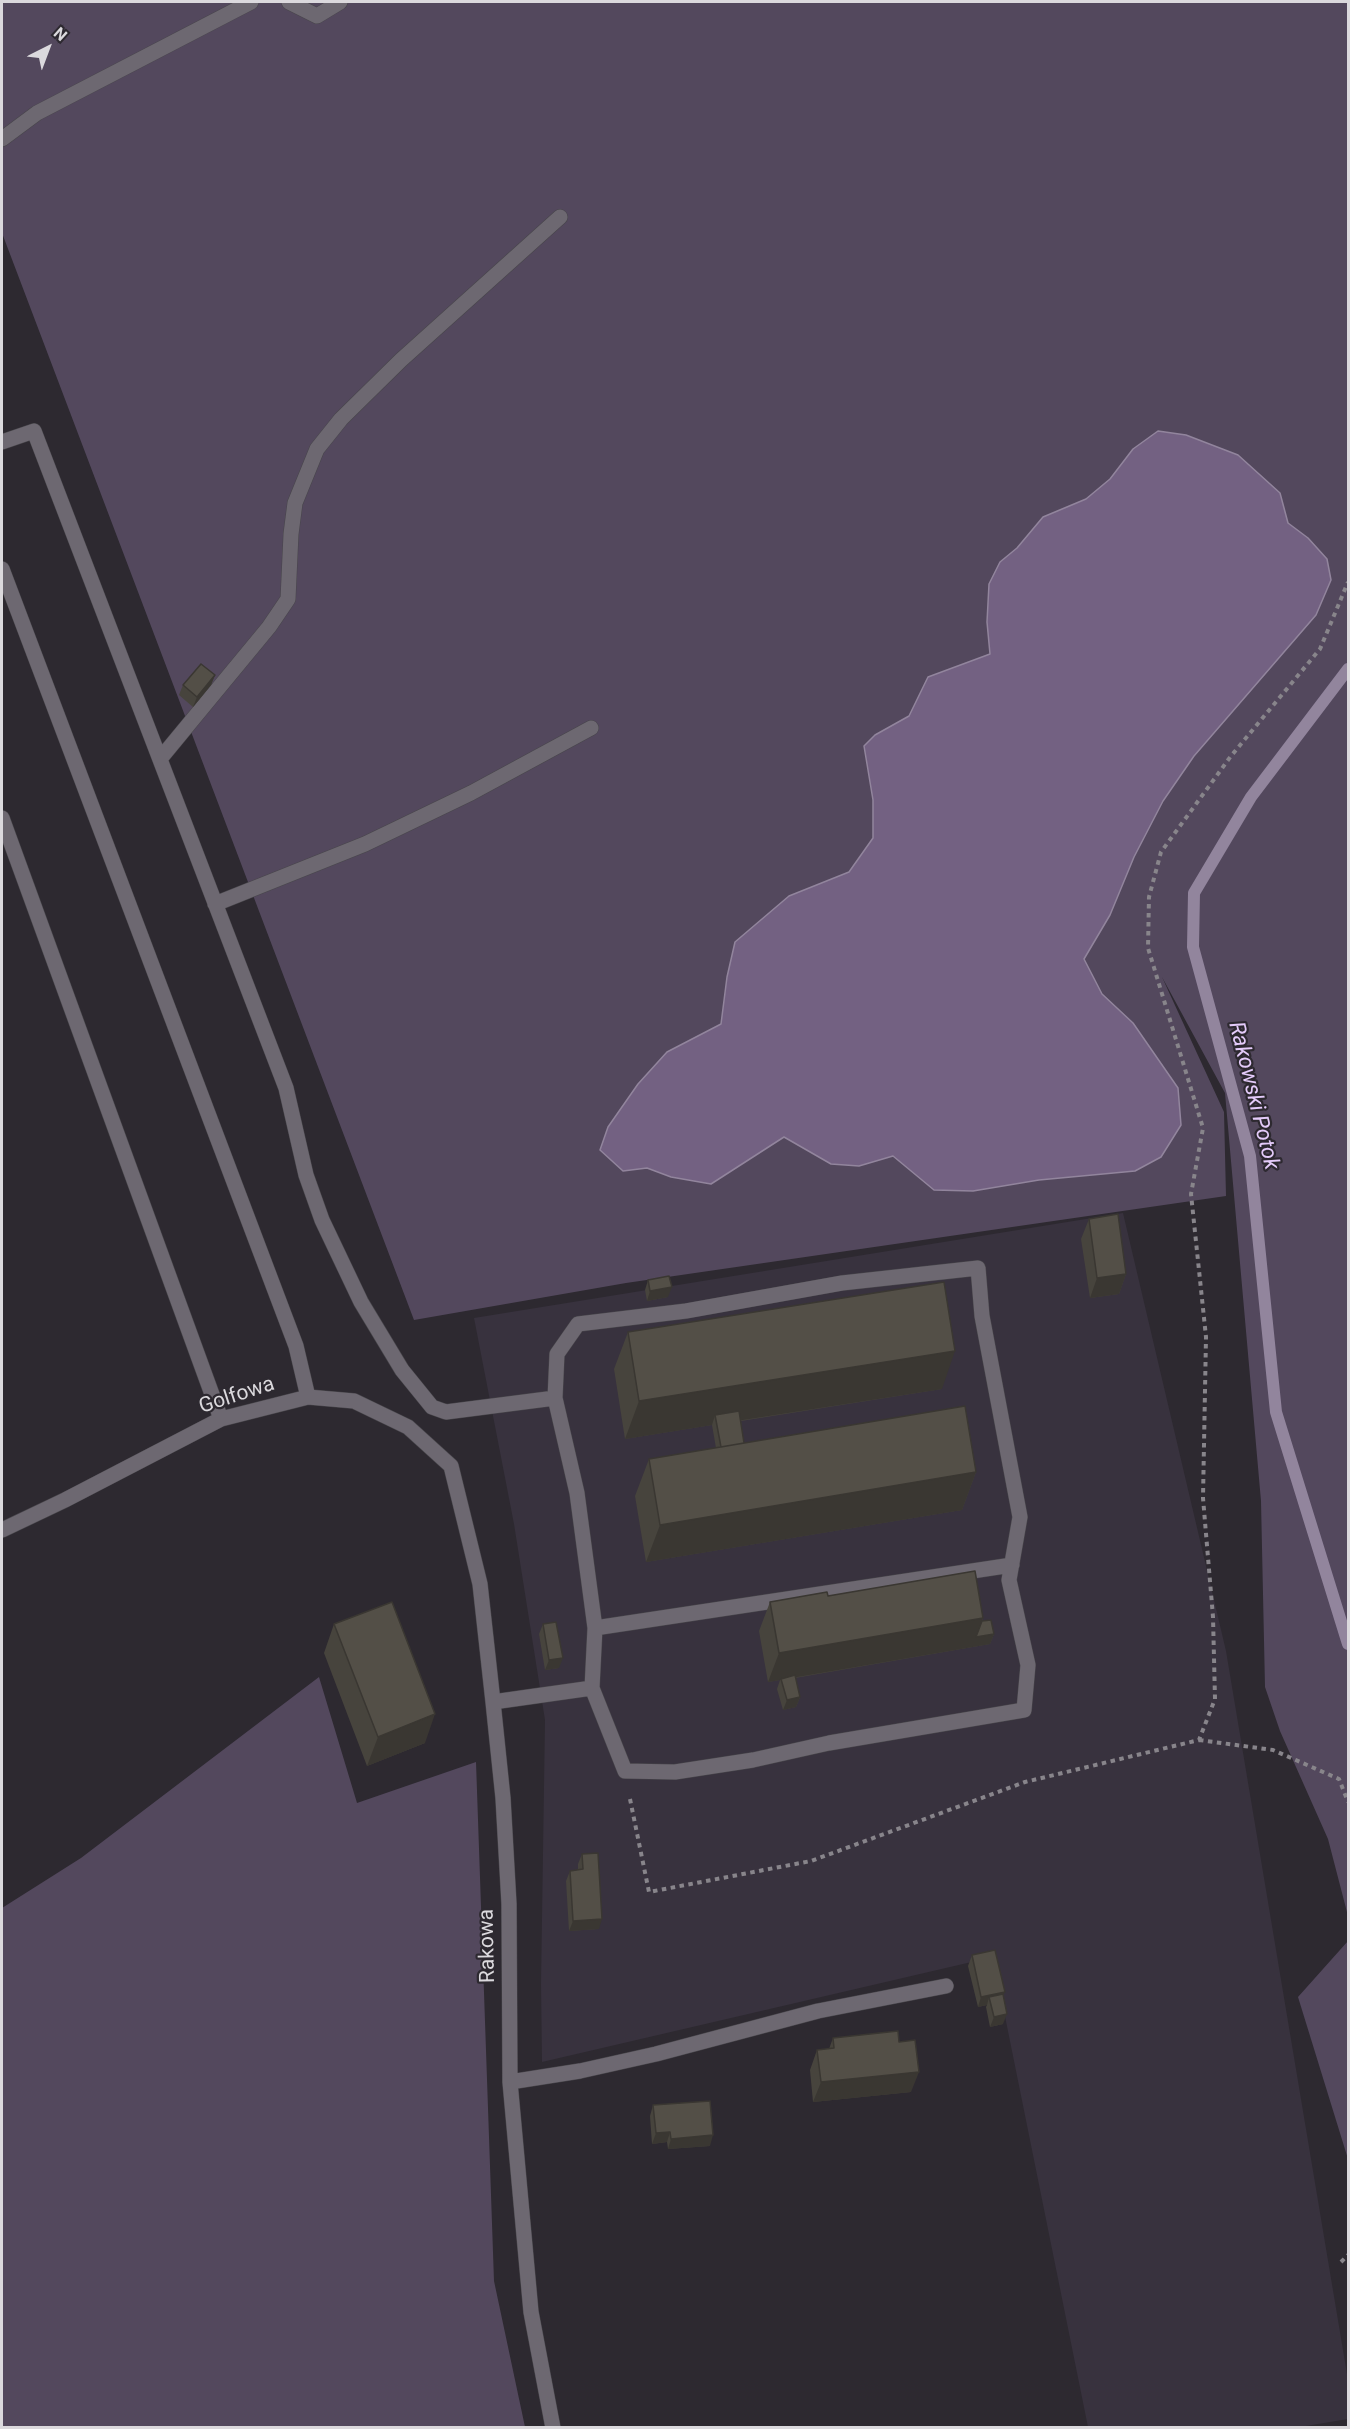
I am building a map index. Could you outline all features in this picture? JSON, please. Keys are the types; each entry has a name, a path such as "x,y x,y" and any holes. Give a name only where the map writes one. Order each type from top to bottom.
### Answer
{"lane":[{"path":"2,139 37,113 251,2"},
{"path":"289,2 317,16 340,2"},
{"path":"160,759 269,627 288,599 291,534 296,503 317,449 341,419 401,360 560,217"},
{"path":"2,442 34,431 286,1088 306,1175 322,1220 361,1302 402,1370 432,1407 446,1412 555,1398"},
{"path":"2,569 296,1346 308,1397"},
{"path":"215,904 365,844 471,793 591,728"},
{"path":"2,818 221,1419"},
{"path":"978,1268 982,1316 1020,1517 1012,1565 1009,1580 1028,1665 1024,1710 829,1743 753,1760 675,1772 625,1771 591,1688 595,1628 577,1493 555,1398 557,1354 578,1324 686,1311 842,1283 978,1268"},
{"name":"Golfowa","path":"2,1530 221,1419 308,1397 354,1401 408,1427 451,1466"},
{"name":"Rakowa","path":"451,1466 480,1584 493,1702 503,1798 509,1904 510,2082 531,2312 553,2427"},
{"path":"595,1628 1012,1565"},
{"path":"493,1702 591,1688"},
{"path":"510,2082 580,2071 656,2054 818,2011 946,1986"}],"path":[{"path":"1191,1194 1203,1128 1148,948 1149,897 1161,852 1231,756 1320,649 1348,582"},
{"path":"1199,1740 1273,1750 1339,1779 1348,1802"},
{"path":"1341,2262 1348,2255"}],"shaded area":[{"path":"2,2 1348,2 1348,1916 1328,1839 1280,1731 1265,1687 1261,1501 1225,1093 1162,977 1224,1112 1226,1196 626,1283 414,1320 2,233"},
{"path":"1158,431 1186,435 1238,455 1280,493 1288,523 1308,538 1327,559 1331,580 1316,615 1194,756 1163,801 1134,857 1110,915 1084,959 1102,994 1133,1023 1178,1088 1181,1125 1161,1157 1135,1171 1039,1180 973,1191 934,1190 893,1156 859,1166 831,1164 784,1137 711,1184 671,1177 647,1168 623,1171 600,1150 608,1127 638,1084 667,1052 721,1024 727,977 735,942 789,896 849,872 873,838 873,800 864,746 875,735 909,716 928,677 990,654 987,622 989,584 1000,562 1017,548 1043,517 1086,499 1110,479 1133,449"},
{"path":"1123,1213 1226,1651 1348,2380 1348,2419 1294,2428 1088,2427 993,1957 542,2062 545,1720 514,1524 474,1318"},
{"path":"319,1677 357,1803 476,1762 494,2281 525,2427 2,2427 2,1908 81,1858"},
{"path":"1348,1941 1348,2159 1298,1997"}],"building":[{"path":"201,664 215,675 197,697 183,685"},
{"path":"1118,1214 1126,1274 1097,1278 1089,1219"},
{"path":"669,1276 672,1287 650,1291 648,1280"},
{"path":"944,1282 955,1351 639,1401 628,1332"},
{"path":"965,1406 976,1472 660,1525 649,1459"},
{"path":"739,1411 744,1443 721,1447 715,1415"},
{"path":"975,1571 983,1618 779,1653 770,1602 827,1592 828,1596"},
{"path":"392,1602 435,1714 378,1737 334,1624"},
{"path":"991,1620 994,1634 976,1637 982,1621"},
{"path":"556,1622 563,1658 549,1660 543,1624"},
{"path":"795,1675 800,1697 787,1700 781,1679"},
{"path":"598,1853 602,1919 573,1921 570,1871 583,1869 582,1854"},
{"path":"995,1950 1005,1992 981,1997 972,1955"},
{"path":"1003,1994 1007,2014 994,2017 989,1997"},
{"path":"898,2031 899,2042 915,2040 919,2072 821,2082 817,2050 834,2048 833,2038"},
{"path":"710,2101 713,2135 671,2139 670,2132 656,2133 653,2105"}],"waterway":[{"name":"Rakowski Potok","path":"1348,669 1251,797 1194,893 1193,947 1250,1156 1276,1412 1348,1644"}]}
